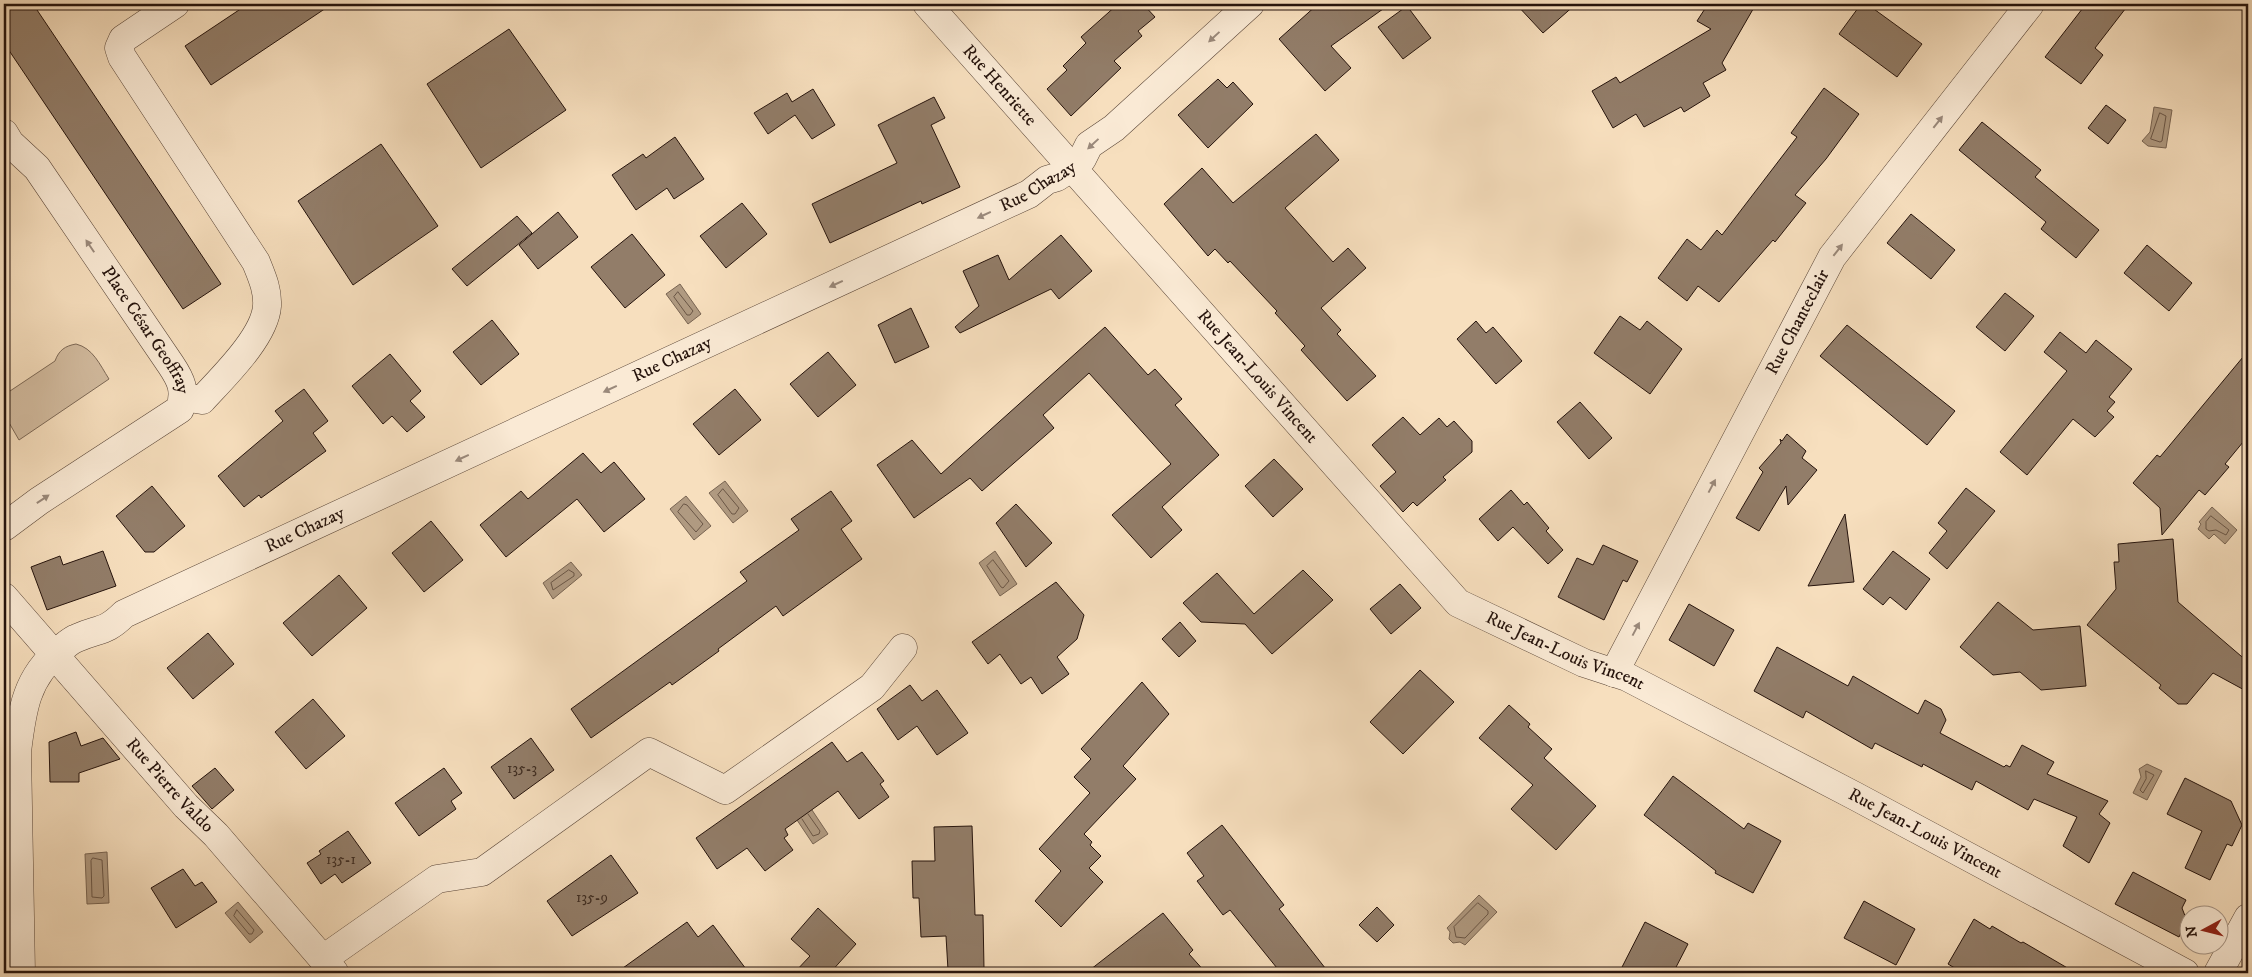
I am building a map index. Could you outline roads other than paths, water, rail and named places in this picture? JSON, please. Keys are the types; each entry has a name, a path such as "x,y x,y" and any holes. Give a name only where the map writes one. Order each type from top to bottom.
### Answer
{"street":[{"path":"175,4 122,39 120,48 122,57 256,262 266,285 267,308 256,335 241,357 202,400 184,397"},
{"name":"Rue Henriette","path":"927,4 1072,167"},
{"name":"Rue Chazay","path":"22,973 14,698 54,655 75,638 114,625 124,614 1012,202 1072,167 1082,159 1089,145 1114,128 1250,4"},
{"name":"Rue Chanteclair","path":"1614,673 1832,257 2030,4"},
{"name":"Place César Geoffray","path":"4,133 10,143 37,168 182,382 184,397 180,409 39,501 4,527"},
{"name":"Rue Jean-Louis Vincent","path":"1072,167 1458,603 1584,663 1626,677 1846,791 2185,973"},
{"name":"Rue Pierre Valdo","path":"4,597 186,806 216,835 329,966"},
{"path":"329,966 437,879 482,872 649,752 725,790 872,687 903,648"},
{"path":"2218,973 2248,918"}],"water":[{"path":"2154,107 2172,110 2166,148 2148,146 2142,141 2150,132"},
{"path":"680,284 701,314 688,324 666,294"},
{"path":"725,481 748,511 733,523 709,493"},
{"path":"686,496 711,526 694,540 670,509"},
{"path":"2212,507 2237,530 2225,544 2214,534 2209,539 2198,529 2201,524 2199,522"},
{"path":"995,551 1017,584 1000,596 979,563"},
{"path":"571,562 582,575 553,599 543,583"},
{"path":"2147,764 2162,771 2147,800 2133,793 2141,777 2139,769"},
{"path":"808,804 828,834 813,844 793,814"},
{"path":"107,852 109,903 87,904 85,854"},
{"path":"1479,895 1497,912 1465,945 1460,942 1453,943 1449,939 1450,932 1447,928"},
{"path":"238,902 263,932 250,943 225,913"}]}
